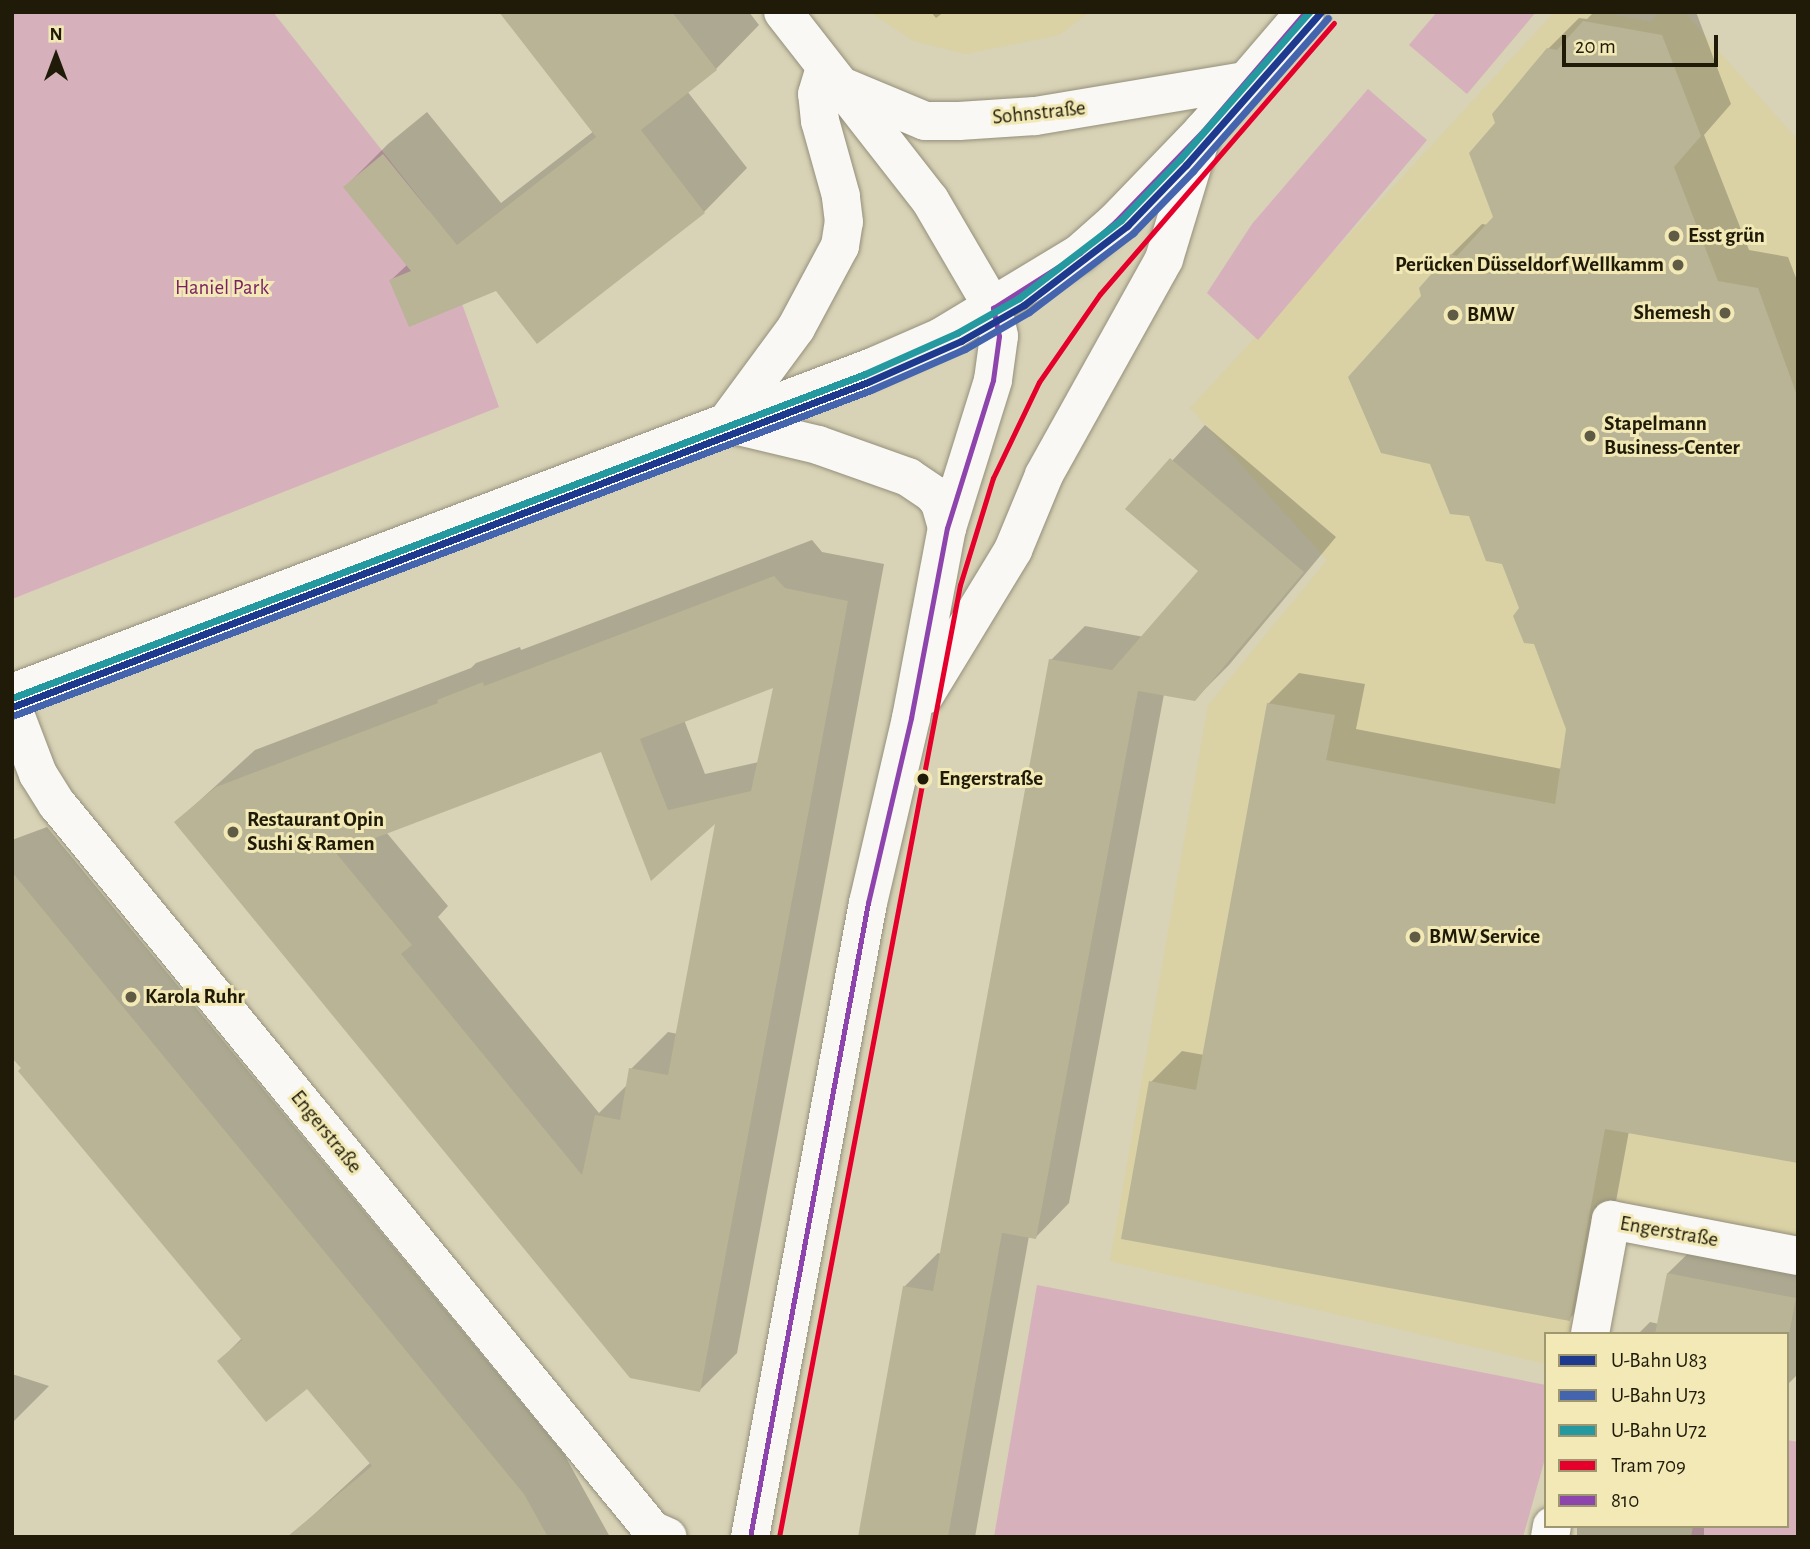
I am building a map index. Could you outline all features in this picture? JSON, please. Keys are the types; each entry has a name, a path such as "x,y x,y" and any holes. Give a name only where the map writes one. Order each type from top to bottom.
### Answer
{"street":[{"path":"750,1537 868,903 911,718 947,528 993,380 999,336 993,308 930,200 783,12"},
{"path":"12,694 876,366 941,337 1080,253 1116,222 1203,131 1305,12"},
{"path":"726,423 796,328 840,246 844,222 841,196 820,121 817,94 832,77"},
{"name":"Sohnstraße","path":"832,77 925,121 1035,116 1244,81"},
{"path":"911,718 1013,550 1044,475 1164,259 1203,131"},
{"path":"726,423 818,445 908,477 933,494 940,503 947,528"},
{"name":"Engerstraße","path":"12,706 38,774 57,804 652,1530 668,1537"},
{"name":"Engerstraße","path":"1590,1332 1611,1220 1798,1256"}],"shaded area":[{"path":"870,12 1090,12 1059,35 966,54 913,41"},
{"path":"1554,12 1602,12 1651,22 1659,12 1684,12 1798,140 1798,1248 1599,1211 1577,1332 1544,1332 1544,1364 1110,1261 1208,705 1327,560 1190,408"}],"green space":[{"name":"Haniel Park","path":"12,12 273,12 428,209 499,407 12,599"},
{"path":"1437,12 1536,12 1467,94 1409,45"},
{"path":"1368,89 1427,140 1258,340 1207,293 1252,224"},
{"path":"1037,1285 1544,1385 1544,1462 1523,1537 994,1537"},
{"path":"1789,1440 1798,1442 1798,1537 1691,1537 1693,1528 1789,1528"}],"building":[{"path":"499,12 672,12 717,70 641,130 705,213 537,344 496,291 409,327 389,280 411,271 343,187 383,154 457,245 596,137"},
{"path":"1583,21 1662,35 1701,136 1674,167 1718,281 1758,288 1798,398 1798,1163 1605,1129 1570,1321 1121,1239 1149,1081 1196,1090 1267,703 1335,715 1326,760 1555,804 1566,729 1534,644 1524,643 1513,616 1519,608 1502,564 1486,561 1469,516 1450,514 1430,464 1381,453 1348,377 1421,296 1419,288 1449,254 1457,256 1493,217 1469,153 1495,123 1492,114 1547,48 1557,50"},
{"path":"1170,458 1304,572 1195,701 1138,691 1036,1239 1002,1233 948,1537 858,1537 903,1286 933,1291 1049,659 1112,670 1198,571 1125,509"},
{"path":"774,576 785,588 848,601 700,1392 630,1378 174,822 216,787 438,703 437,700 483,682 484,686","holes":["773,688 751,791 668,810 640,739","601,752 651,881 715,824 668,1075 629,1068 620,1120 595,1115 582,1175 401,954 412,945 336,853"]},
{"path":"12,872 524,1494 548,1537 287,1537 372,1466 307,1389 266,1422 217,1361 242,1340 18,1071 21,1068 12,1058"},
{"path":"1667,1273 1796,1298 1789,1334 1655,1332"}],"metro line":[{"name":"U72","path":"12,698 865,374 957,333 1019,298 1121,220 1180,159 1309,12"},
{"name":"U83","path":"12,707 868,382 961,341 1024,305 1127,226 1186,165 1321,12"},
{"name":"U73","path":"15,715 871,390 965,349 1029,312 1133,233 1193,171 1328,18"}],"tram line":[{"name":"709","path":"779,1537 960,585 993,478 1039,382 1100,294 1334,23"}],"transit line":[{"name":"810","path":"750,1537 868,903 911,718 947,528 993,380 999,336 993,308 1080,253 1116,221 1203,131 1305,12"}],"place":[{"name":"Esst grün","path":"1674,236"},
{"name":"Perücken Düsseldorf Wellkamm","path":"1678,265"},
{"name":"Shemesh","path":"1725,313"},
{"name":"BMW","path":"1453,315"},
{"name":"Stapelmann Business-Center","path":"1590,436"},
{"name":"Engerstraße","path":"923,779"},
{"name":"Restaurant Opin Sushi & Ramen","path":"233,832"},
{"name":"BMW Service","path":"1415,937"},
{"name":"Karola Ruhr","path":"131,997"}]}
